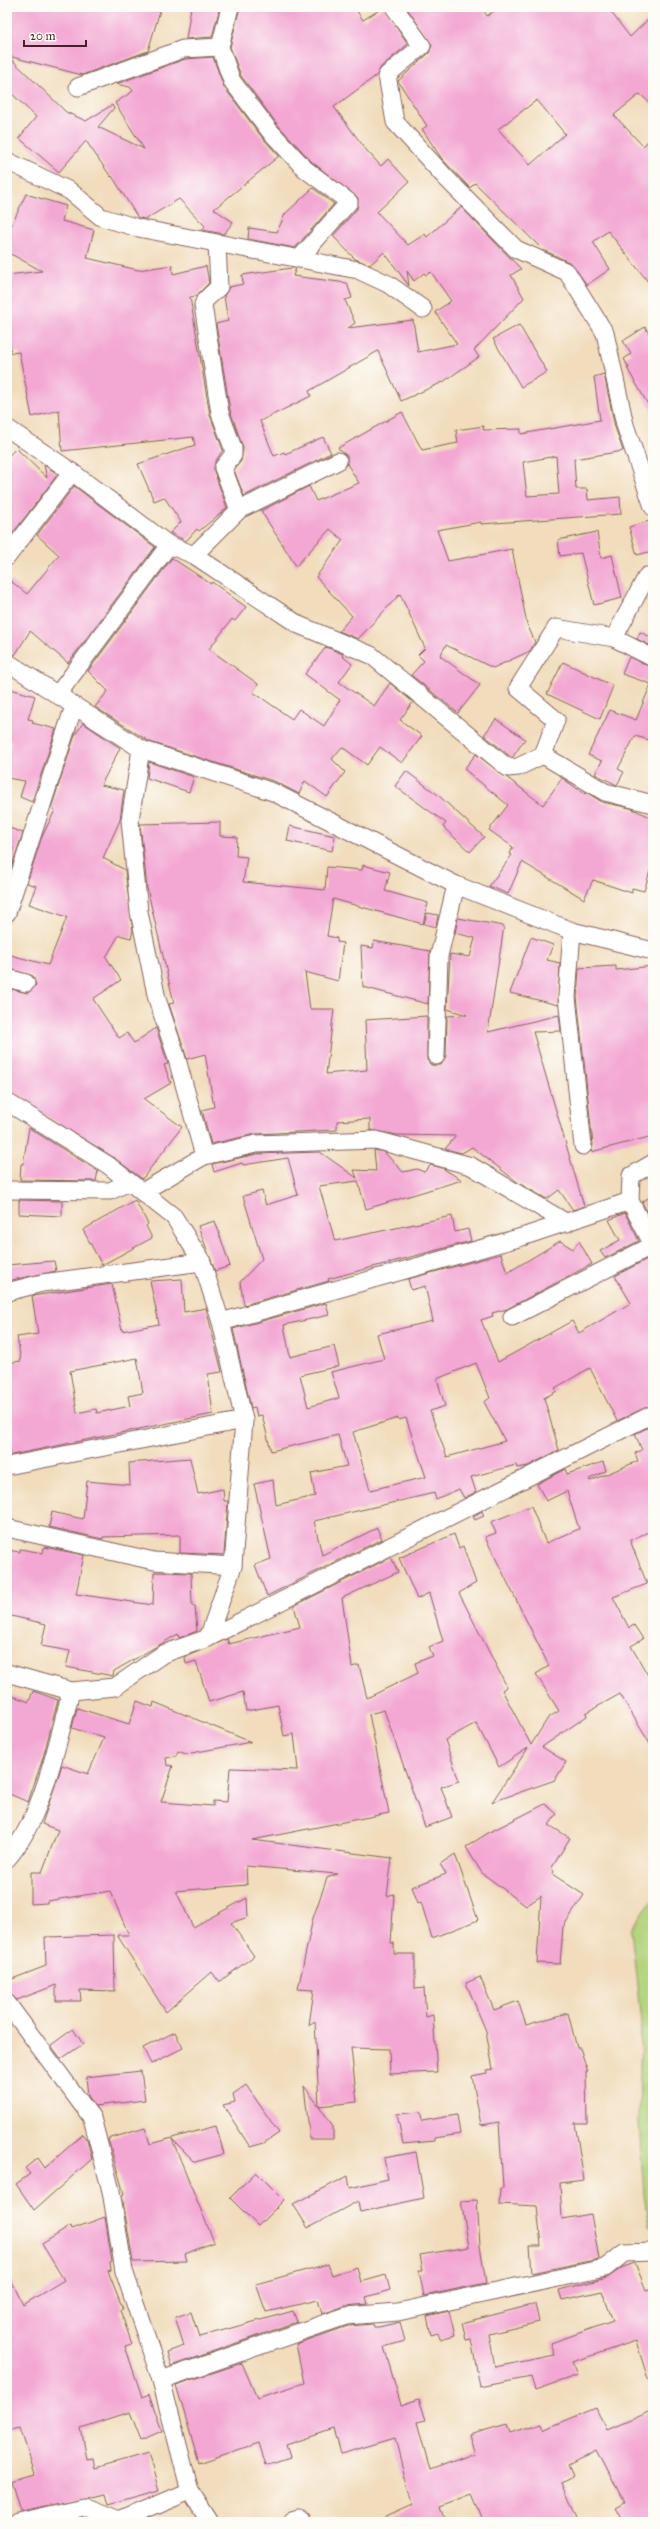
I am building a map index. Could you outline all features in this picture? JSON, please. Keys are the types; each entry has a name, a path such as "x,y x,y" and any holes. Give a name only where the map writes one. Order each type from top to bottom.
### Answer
{"street":[{"path":"230,7 220,46 232,81 269,130 305,169 349,202 299,259"},
{"path":"394,8 422,46 387,76 395,122 445,177 516,249 568,272 605,333 625,425 653,507"},
{"path":"78,87 183,49 220,46"},
{"path":"7,161 70,190 101,217 138,228 358,270 388,284 423,308"},
{"path":"217,244 219,287 205,300 203,305 220,413 233,448 233,455 223,468 239,510"},
{"path":"8,428 72,472 169,546 194,555 298,625 371,655 508,768 518,767 543,756 556,720 518,688 556,628 614,638 653,658"},
{"path":"194,555 239,510 338,461"},
{"path":"7,557 72,472"},
{"path":"58,694 169,546"},
{"path":"614,638 646,576 653,577"},
{"path":"7,662 141,749 272,792 456,885 572,931 653,951"},
{"path":"7,913 74,706"},
{"path":"141,749 130,820 139,912 157,999 175,1052 204,1156"},
{"path":"543,756 605,792 653,804"},
{"path":"436,1056 439,956 456,885"},
{"path":"572,931 567,997 583,1146"},
{"path":"7,978 26,983"},
{"path":"7,1102 108,1165 174,1217 202,1262 221,1322 244,1420 233,1566 208,1638"},
{"path":"7,1190 110,1191 135,1187 204,1156 256,1144 376,1140 471,1166 567,1223"},
{"path":"512,1317 653,1245 630,1201 631,1176 653,1163"},
{"path":"221,1322 567,1223 630,1201"},
{"path":"7,1292 42,1283 202,1262"},
{"path":"7,1673 71,1691 115,1687 163,1654 208,1638 653,1414"},
{"path":"7,1466 244,1420"},
{"path":"7,1528 154,1561 233,1566"},
{"path":"7,1859 18,1847 46,1785 71,1691"},
{"path":"7,2003 92,2118 111,2191 124,2271 160,2380 190,2491 210,2522"},
{"path":"160,2380 346,2316 398,2312 605,2268 624,2253 653,2252"},
{"path":"18,2522 84,2508 119,2521 190,2491"},
{"path":"292,2522 299,2520 302,2522"}],"green space":[{"path":"653,1900 653,2229 649,2226 644,2195 639,2122 641,2023 631,1929"}],"building":[{"path":"7,7 161,7 148,51 82,75 8,56 66,112 86,121 112,105 114,108 98,127 144,149 115,103 133,91 130,87 116,84 185,59 213,57 224,87 261,136 279,156 214,209 233,222 224,234 202,230 205,226 179,199 146,219 138,218 112,176 111,177 86,141 59,172 19,138 36,117 7,89"},
{"path":"191,7 220,7 212,37 186,39"},
{"path":"240,7 354,7 363,20 384,7 408,44 381,67 377,75 334,107 367,151 381,166 388,159 409,182 377,212 408,245 425,234 427,237 461,207 521,269 511,275 524,298 474,350 479,357 443,382 401,401 378,351 309,391 311,396 260,421 274,456 284,452 285,454 323,437 331,453 244,496 234,470 241,461 243,448 230,410 216,324 228,321 224,296 229,287 243,284 242,275 296,268 293,276 347,283 352,298 345,300 355,323 348,328 413,320 418,352 457,344 435,312 451,301 431,272 426,275 424,273 414,281 407,271 409,286 384,252 370,265 355,259 333,236 357,209 358,198 312,162 277,124 241,76 230,47"},
{"path":"406,7 481,7 487,16 500,7 607,7 630,37 653,15 653,106 640,94 614,115 643,146 653,137 653,288 608,231 593,242 610,269 587,285 571,263 543,250 475,183 470,188 442,159 422,129 427,126 398,81 429,53 432,45","holes":["537,100 565,134 530,165 498,129"]},
{"path":"313,188 334,204 295,248 248,239 249,228 277,232 285,214"},
{"path":"26,194 66,206 62,221 94,230 87,258 138,270 172,265 173,274 206,266 209,283 196,296 190,297 210,415 223,450 215,462 214,471 227,508 199,531 197,529 186,541 170,533 181,522 164,497 154,501 138,464 195,445 193,437 62,451 59,410 32,417 19,352 11,353 9,342 7,342 7,275 42,271 7,252 7,235"},
{"path":"519,325 547,372 521,387 493,339"},
{"path":"645,327 653,340 653,413 627,368 629,368 624,359 631,354 623,341"},
{"path":"604,374 615,427 623,451 574,459 576,489 587,489 588,500 620,497 621,514 481,524 481,522 437,530 448,561 512,549 527,624 535,642 530,651 493,668 446,645 440,656 480,685 458,713 411,675 424,661 418,655 425,648 400,594 358,639 339,631 352,616 316,577 343,540 330,529 296,566 261,511 309,486 316,501 359,483 347,464 347,456 338,448 402,412 422,450 458,443 456,430 484,426 483,430 521,429 521,434 600,420 594,377","holes":["556,456 559,494 527,496 523,462"]},
{"path":"16,448 47,478 44,465 58,474 7,541 7,458"},
{"path":"74,486 155,547 68,663 30,631 15,655 7,652 7,578 27,594 59,555 37,535"},
{"path":"653,520 653,551 637,555 629,527"},
{"path":"597,532 601,558 612,555 622,598 594,605 581,553 560,556 558,540"},
{"path":"172,558 211,584 212,582 246,607 235,621 232,619 209,649 258,684 253,692 292,719 299,709 324,726 340,700 305,674 326,647 343,654 342,656 352,664 339,682 374,706 390,683 413,702 400,720 422,736 402,763 380,747 367,765 342,747 332,759 345,772 327,797 305,781 299,794 276,782 150,742 95,707 108,691 88,671"},
{"path":"640,632 653,638 653,647 637,639"},
{"path":"629,657 653,668 653,741 635,736 618,769 624,772 617,785 595,774 602,761 588,755 610,710 636,720 651,684 622,674"},
{"path":"563,662 613,686 600,719 547,694"},
{"path":"7,688 35,696 28,719 33,720 32,723 56,729 32,802 20,797 25,781 7,778 7,763 11,741 7,740"},
{"path":"496,719 525,739 512,758 484,735"},
{"path":"83,723 120,748 101,785 124,790 120,820 103,858 125,870 133,931 131,938 119,935 106,957 121,980 93,999 119,1038 127,1033 134,1043 156,1028 168,1064 164,1065 171,1083 144,1099 182,1127 142,1179 113,1157 7,1092 7,988 28,993 36,985 33,976 7,968 7,954 48,965 67,917 29,904 36,886 27,883 41,839 55,810 51,808 75,735"},
{"path":"476,754 543,805 562,778 585,794 586,792 602,802 630,808 653,818 653,861 644,891 632,888 632,893 593,880 584,899 522,862 508,894 489,886 512,855 510,854 513,847 489,830 508,805 464,769"},
{"path":"149,762 194,777 189,792 147,778"},
{"path":"406,771 438,795 484,837 470,852 443,827 446,823 395,786"},
{"path":"220,822 220,836 237,837 236,856 247,857 243,882 325,890 327,867 362,870 363,865 390,872 385,891 428,903 423,924 333,899 327,936 337,938 337,942 343,943 338,981 305,972 310,1009 334,1009 326,1074 367,1070 365,1020 427,1016 427,1060 431,1065 441,1065 446,1056 447,1016 467,1015 447,1009 450,954 470,957 475,938 455,933 458,918 504,926 488,1032 559,1015 561,1031 533,1032 584,1206 573,1210 559,1190 547,1199 520,1184 472,1147 462,1153 445,1149 456,1136 397,1135 370,1130 370,1119 337,1121 337,1130 256,1134 211,1144 202,1110 214,1107 205,1054 187,1059 169,1004 174,1003 147,888 140,824"},
{"path":"290,826 335,836 332,851 287,841"},
{"path":"7,827 23,833 8,877 7,864 13,848 7,846"},
{"path":"427,913 438,915 436,927 424,924"},
{"path":"531,937 553,945 547,960 560,963 558,1005 510,993"},
{"path":"374,941 430,951 428,1004 363,987 361,946 373,948"},
{"path":"616,966 616,970 653,966 653,1136 591,1152 593,1145 577,997 579,968"},
{"path":"29,1128 98,1171 96,1181 20,1180 21,1164 23,1164"},
{"path":"374,1150 384,1152 403,1172 417,1169 424,1172 431,1165 442,1168 462,1180 366,1209 358,1181 319,1186 335,1241 452,1216 455,1232 468,1229 471,1241 328,1279 329,1281 244,1305 240,1282 262,1259 243,1196 262,1191 266,1205 298,1195 288,1158 243,1165 242,1163 214,1172 212,1164 257,1154 320,1152 357,1178 354,1170 376,1171"},
{"path":"653,1195 653,1214 649,1216 642,1202"},
{"path":"19,1200 62,1201 62,1216 19,1214"},
{"path":"135,1200 148,1224 146,1226 152,1238 102,1265 83,1230"},
{"path":"625,1213 639,1241 605,1258 600,1251 620,1240 609,1220"},
{"path":"215,1221 230,1266 215,1271 198,1226"},
{"path":"560,1241 573,1249 579,1241 592,1264 507,1309 492,1313 493,1316 481,1320 498,1362 572,1321 579,1333 631,1303 615,1276 649,1258 653,1265 653,1404 617,1421 590,1368 555,1388 557,1391 544,1398 559,1450 528,1466 517,1468 516,1465 471,1477 476,1492 464,1498 459,1489 436,1499 434,1493 314,1521 322,1555 377,1528 382,1539 267,1596 255,1565 271,1559 254,1484 273,1480 276,1505 315,1496 311,1473 347,1466 338,1435 271,1451 262,1415 257,1416 255,1407 251,1408 233,1329 326,1303 329,1315 284,1325 290,1357 334,1346 339,1366 300,1375 308,1407 339,1398 331,1372 384,1359 377,1334 433,1321 425,1286 411,1290 408,1279 501,1254 507,1273","holes":["476,1363 490,1398 484,1402 505,1441 447,1457 430,1411 445,1406 437,1379","398,1418 399,1420 406,1418 426,1477 370,1490 353,1432"]},
{"path":"54,1261 56,1271 7,1281 7,1265"},
{"path":"182,1279 184,1312 206,1308 222,1372 208,1374 213,1414 7,1456 7,1363 21,1361 17,1337 38,1334 32,1296 112,1284 122,1331 159,1324 150,1281","holes":["137,1358 143,1393 128,1396 130,1406 97,1413 96,1409 77,1413 70,1371"]},
{"path":"653,1425 653,1530 630,1540 647,1584 613,1597 629,1628 634,1625 643,1639 631,1646 653,1684 653,1749 620,1694 586,1713 587,1716 542,1747 566,1762 555,1780 492,1802 528,1748 499,1767 476,1723 445,1740 459,1781 441,1787 452,1817 425,1827 384,1710 369,1714 389,1813 252,1840 392,1858 387,1896 394,1894 391,1943 394,1943 394,1954 415,1954 415,1989 424,1988 426,2017 433,2015 437,2072 390,2074 389,2049 351,2048 357,2102 319,2106 315,2021 309,2025 314,1990 298,1989 313,1918 327,1878 337,1874 246,1866 247,1885 176,1891 193,1927 247,1898 248,1917 231,1923 254,1956 219,1982 212,1972 166,2012 117,1935 129,1935 110,1891 47,1901 47,1903 31,1904 31,1872 42,1872 58,1830 42,1824 62,1765 88,1774 104,1738 72,1728 77,1708 129,1724 137,1701 153,1707 154,1702 251,1742 186,1754 178,1751 176,1756 166,1758 167,1765 173,1766 161,1802 213,1806 213,1801 227,1802 230,1768 298,1770 294,1734 284,1736 278,1705 246,1711 243,1692 209,1702 196,1661 186,1664 185,1657 227,1639 229,1644 300,1627 294,1606 391,1557 398,1572 342,1598 352,1667 359,1665 367,1698 418,1673 415,1663 433,1656 429,1647 443,1641 429,1593 417,1599 399,1558 454,1534 459,1548 463,1546 476,1583 459,1593 507,1687 502,1690 531,1745 548,1718 559,1711 536,1674 549,1666 485,1537 496,1533 491,1522 531,1506 546,1543 579,1529 567,1491 546,1501 537,1484 565,1469 567,1474 603,1462 606,1471 589,1479 590,1481 638,1461 635,1453 642,1450 635,1434"},
{"path":"190,1458 198,1494 223,1489 224,1501 228,1501 224,1555 180,1553 180,1535 103,1537 103,1539 49,1527 52,1512 83,1519 87,1481 130,1485 129,1463"},
{"path":"482,1511 484,1516 475,1520 473,1516"},
{"path":"44,1547 84,1555 76,1594 153,1605 154,1572 191,1573 192,1606 195,1606 197,1631 179,1638 178,1634 114,1671 113,1676 66,1667 70,1651 41,1646 46,1624 7,1615 7,1550 20,1552 20,1549 43,1553"},
{"path":"33,1691 58,1700 43,1758 28,1802 7,1793 7,1694 29,1702"},
{"path":"545,1804 557,1814 549,1825 570,1838 551,1869 554,1871 552,1874 584,1895 563,1927 560,1964 537,1963 541,1896 526,1906 482,1873 466,1847 488,1833"},
{"path":"455,1854 478,1920 432,1938 421,1902 418,1903 412,1887 446,1874 440,1864"},
{"path":"114,1935 115,1991 80,1990 81,2001 56,2001 56,1985 17,2000 7,1993 7,1981 46,1966 45,1937"},
{"path":"480,1977 494,2010 518,2001 526,2025 568,2013 577,2048 580,2048 588,2072 586,2072 587,2123 575,2123 584,2180 560,2183 562,2219 591,2214 599,2259 532,2273 530,2246 541,2246 537,2206 499,2204 500,2188 503,2188 499,2122 481,2125 472,2076 487,2073 487,2070 493,2069 486,2031 466,1983"},
{"path":"73,2029 83,2044 61,2059 51,2045"},
{"path":"175,2032 183,2048 151,2064 143,2048"},
{"path":"141,2071 145,2100 95,2106 88,2096 86,2077"},
{"path":"246,2085 279,2133 264,2143 250,2147 223,2105 235,2102 233,2094"},
{"path":"304,2086 333,2126 333,2139 310,2139"},
{"path":"421,2112 422,2121 457,2115 460,2134 435,2138 435,2141 403,2144 397,2114"},
{"path":"216,2126 224,2154 195,2162 172,2139 214,2242 185,2254 187,2261 133,2262 122,2195 124,2194 108,2139 145,2128 150,2144"},
{"path":"83,2134 87,2139 92,2159 34,2210 16,2184 30,2174 25,2168 38,2158 45,2168"},
{"path":"416,2152 424,2198 360,2212 358,2201 308,2228 293,2204 348,2176 350,2188 388,2179 384,2158"},
{"path":"256,2172 284,2200 258,2226 230,2198"},
{"path":"477,2200 480,2246 486,2283 424,2296 419,2271 423,2271 420,2255 469,2247 461,2201"},
{"path":"105,2217 112,2262 110,2263 111,2270 108,2271 123,2309 120,2310 132,2344 125,2346 142,2397 149,2394 162,2431 141,2440 130,2412 81,2428 87,2459 93,2458 95,2468 148,2453 159,2491 109,2505 106,2494 20,2511 11,2481 35,2474 20,2428 7,2431 7,2271 23,2305 64,2280 42,2244 71,2226 72,2229"},
{"path":"635,2263 646,2290 653,2288 653,2381 649,2382 636,2341 572,2362 578,2375 535,2390 531,2377 480,2387 471,2339 466,2340 462,2323 535,2304 539,2322 489,2334 495,2367 555,2355 551,2343 613,2321 602,2291 562,2300 559,2290 607,2278 623,2267"},
{"path":"328,2264 332,2275 357,2267 361,2282 386,2275 390,2290 366,2297 368,2304 345,2306 322,2314 318,2300 266,2312 256,2284"},
{"path":"293,2311 297,2322 171,2366 167,2352 184,2346 175,2317 191,2312 199,2337"},
{"path":"449,2311 455,2335 440,2339 438,2333 431,2335 427,2316"},
{"path":"400,2322 405,2341 384,2347 401,2405 419,2399 426,2420 417,2422 430,2470 475,2453 469,2435 507,2424 510,2433 543,2423 545,2429 596,2408 606,2430 653,2410 653,2522 623,2522 615,2508 624,2503 597,2450 568,2465 573,2476 562,2482 579,2522 484,2522 472,2494 441,2506 446,2522 374,2522 412,2505 395,2438 341,2454 334,2429 286,2445 290,2457 265,2465 258,2443 199,2463 176,2385 242,2363 257,2398 304,2383 296,2344 348,2326 373,2324 374,2327 379,2327"}]}
